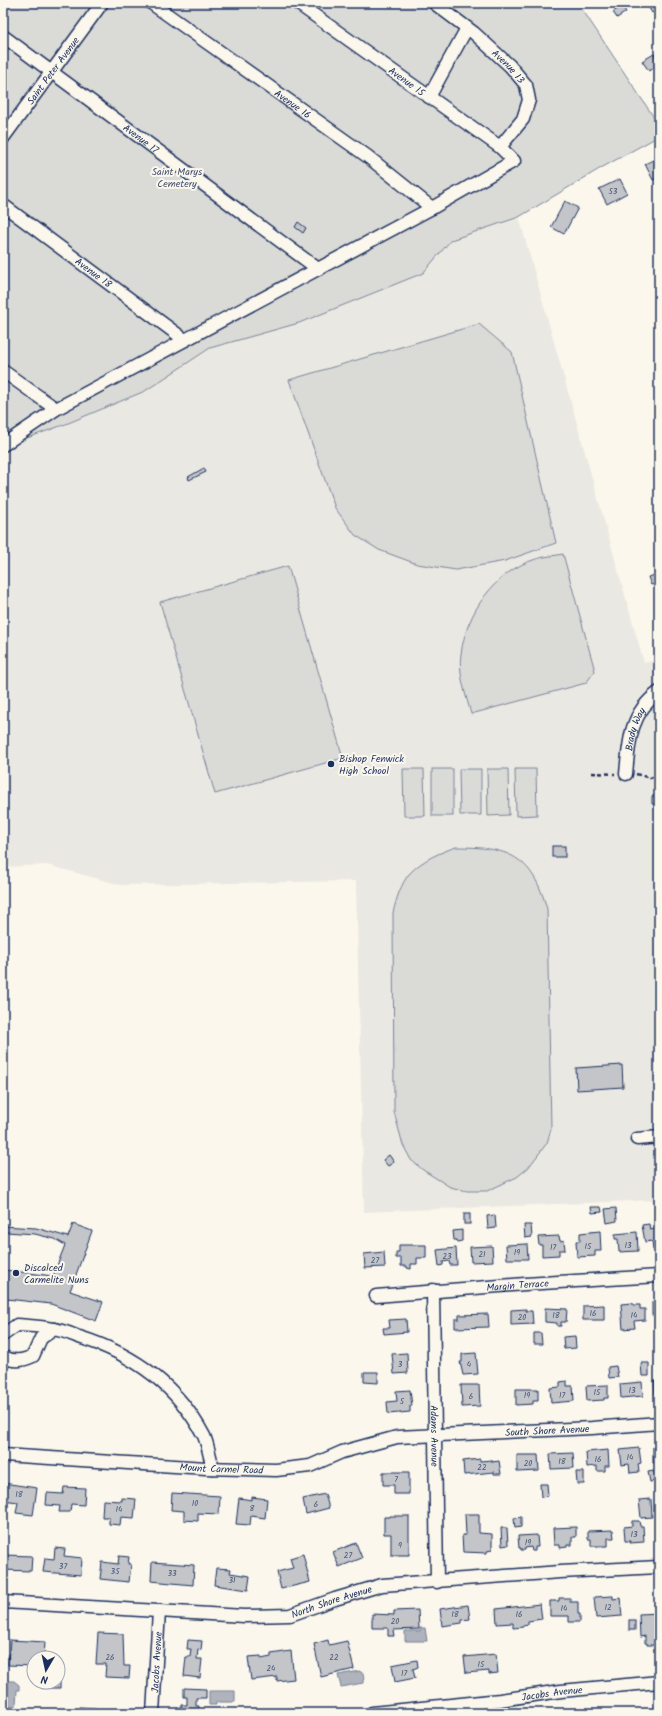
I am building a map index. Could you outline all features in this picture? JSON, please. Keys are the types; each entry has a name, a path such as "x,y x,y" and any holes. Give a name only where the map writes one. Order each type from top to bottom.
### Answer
{"street":[{"name":"Saint Peter Avenue","path":"3,138 102,3"},
{"name":"Avenue 16","path":"151,3 367,156 432,208"},
{"name":"Avenue 15","path":"297,3 500,147 514,161 432,208"},
{"name":"Avenue 13","path":"434,3 510,66 526,85 529,100 523,119 500,147"},
{"path":"428,96 466,28"},
{"name":"Avenue 17","path":"3,36 318,269"},
{"name":"Avenue 18","path":"3,205 185,340"},
{"path":"3,445 56,409 432,208"},
{"path":"3,371 56,409"},
{"name":"Brady Way","path":"626,774 632,729 638,715 648,701 659,692"},
{"path":"637,1139 659,1137"},
{"name":"Margin Terrace","path":"376,1296 433,1290 659,1276"},
{"name":"Adams Avenue","path":"433,1290 437,1582"},
{"path":"3,1335 17,1325 54,1329 100,1343 128,1356 149,1370 169,1388 186,1409 204,1437 213,1468"},
{"path":"3,1357 13,1361 23,1360 33,1356 41,1338 54,1329"},
{"name":"South Shore Avenue","path":"436,1435 592,1428 659,1423"},
{"name":"Mount Carmel Road","path":"3,1455 213,1468 276,1470 310,1466 342,1452 397,1437 436,1435"},
{"name":"North Shore Avenue","path":"3,1602 244,1616 290,1616 335,1599 382,1585 560,1572 659,1567"},
{"name":"Jacobs Avenue","path":"153,1713 159,1611"},
{"name":"Jacobs Avenue","path":"372,1713 500,1700 561,1691 659,1682"}],"path":[{"path":"592,773 639,774 650,778 659,775"}],"shaded area":[{"name":"Bishop Fenwick High School","path":"519,217 644,663 659,659 659,1200 364,1212 356,881 121,885 47,865 3,867 3,453 19,441 66,424 145,391 210,348 299,323 423,273 451,240"},
{"path":"420,1628 425,1628 427,1641 405,1641 405,1631 420,1631"},
{"path":"360,1671 363,1673 363,1683 341,1687 338,1675"},
{"path":"7,1681 14,1681 19,1685 19,1690 17,1690 16,1705 13,1707 3,1705 4,1683"},
{"path":"209,1691 235,1691 235,1702 216,1702 216,1705 209,1705"}],"green space":[{"name":"Saint Marys Cemetery","path":"3,3 578,3 659,125 659,136 601,168 519,217 451,240 423,273 299,323 210,348 145,391 66,424 19,441 3,453"},
{"path":"479,324 512,352 556,543 505,561 456,570 417,564 379,550 355,535 335,508 289,380"},
{"path":"563,554 595,671 586,683 471,714 463,684 460,662 464,639 476,609 485,596 508,573 521,565 536,559"},
{"path":"288,566 343,758 215,794 160,602"},
{"path":"403,769 424,769 425,816 404,816"},
{"path":"432,769 453,769 453,816 432,816"},
{"path":"459,769 481,769 481,815 460,815"},
{"path":"487,769 508,769 509,815 488,816"},
{"path":"515,769 536,769 537,815 516,816"},
{"path":"456,847 490,849 504,852 515,858 525,866 534,877 541,891 547,909 551,1129 547,1143 528,1168 517,1177 487,1191 467,1191 450,1187 423,1170 411,1160 403,1145 394,1112 393,913 401,887 410,873 426,860"}],"building":[{"path":"646,3 659,3 659,8 652,13"},
{"path":"622,6 626,12 617,18 613,12"},
{"path":"654,54 659,65 649,71 642,61"},
{"path":"659,157 659,177 653,180 645,164"},
{"path":"620,179 627,193 607,204 599,189"},
{"path":"565,201 578,208 564,234 551,227"},
{"path":"298,222 306,228 303,233 295,227"},
{"path":"204,468 206,472 189,480 188,477"},
{"path":"655,575 658,583 651,585 648,577"},
{"path":"656,783 659,783 659,818 656,818 656,804 652,804 652,796 656,796"},
{"path":"552,846 565,846 565,857 552,857"},
{"path":"622,1065 623,1087 577,1090 576,1068"},
{"path":"389,1155 394,1162 388,1166 383,1160"},
{"path":"591,1207 601,1207 602,1212 592,1213"},
{"path":"616,1208 617,1221 607,1223 605,1209"},
{"path":"464,1214 470,1214 470,1224 464,1224"},
{"path":"495,1215 496,1228 488,1229 487,1216"},
{"name":"Discalced Carmelite Nuns","path":"73,1224 92,1231 70,1291 103,1302 96,1321 51,1304 7,1299 7,1304 3,1305 3,1234 3,1226 36,1228 68,1237","holes":["6,1232 35,1234 55,1239 65,1245 53,1276 5,1270 3,1234"]},
{"path":"649,1224 650,1230 659,1228 659,1249 653,1250 652,1241 645,1242 642,1225"},
{"path":"524,1225 531,1225 532,1237 525,1238"},
{"path":"462,1230 462,1241 457,1242 454,1240 453,1231"},
{"path":"600,1231 601,1251 595,1251 595,1256 577,1257 576,1241 580,1241 580,1233"},
{"path":"637,1232 638,1251 619,1252 618,1239 615,1239 615,1234"},
{"path":"559,1236 560,1241 564,1240 565,1250 559,1250 559,1255 542,1256 542,1245 539,1245 538,1237"},
{"path":"527,1244 528,1259 507,1259 506,1245"},
{"path":"399,1245 426,1245 426,1258 417,1258 417,1264 411,1264 411,1269 407,1268 407,1266 401,1266 401,1258 396,1258 396,1252 399,1252"},
{"path":"492,1246 493,1261 471,1262 470,1247"},
{"path":"456,1248 457,1265 450,1265 449,1261 443,1262 443,1265 439,1266 437,1250"},
{"path":"384,1252 385,1267 365,1268 364,1254"},
{"path":"652,1302 659,1302 659,1315 652,1315"},
{"path":"633,1303 633,1305 640,1305 640,1309 645,1309 645,1320 634,1321 635,1328 623,1329 621,1304"},
{"path":"604,1305 604,1320 583,1320 583,1306"},
{"path":"545,1308 567,1309 566,1322 561,1322 561,1326 557,1326 557,1323 545,1322"},
{"path":"526,1309 526,1311 532,1311 533,1324 511,1325 511,1310"},
{"path":"488,1314 489,1327 455,1328 455,1319 459,1319 459,1315"},
{"path":"406,1319 407,1332 384,1334 383,1328 390,1328 389,1320"},
{"path":"534,1333 541,1333 542,1344 534,1344"},
{"path":"575,1336 576,1348 564,1349 563,1337"},
{"path":"407,1353 408,1373 394,1374 392,1354"},
{"path":"476,1353 478,1374 463,1375 460,1362 462,1362 462,1354"},
{"path":"641,1363 649,1363 649,1376 642,1376"},
{"path":"616,1366 618,1377 609,1378 608,1367"},
{"path":"364,1372 378,1372 378,1383 364,1382"},
{"path":"567,1381 567,1386 573,1386 574,1401 551,1403 550,1388 560,1387 560,1382"},
{"path":"654,1381 659,1381 659,1395 655,1395"},
{"path":"642,1382 643,1396 621,1398 620,1384"},
{"path":"461,1385 479,1385 480,1406 462,1407"},
{"path":"608,1385 608,1398 604,1398 604,1400 587,1401 586,1386"},
{"path":"516,1389 538,1389 538,1401 533,1401 533,1404 516,1405"},
{"path":"410,1390 412,1406 410,1406 410,1412 388,1414 387,1402 397,1401 396,1391"},
{"path":"653,1447 659,1447 659,1462 653,1463"},
{"path":"639,1448 641,1463 638,1464 639,1472 630,1473 629,1464 622,1465 620,1450"},
{"path":"608,1450 609,1466 605,1466 605,1471 597,1471 597,1466 587,1467 586,1452"},
{"path":"573,1453 574,1468 551,1469 550,1454"},
{"path":"517,1455 538,1455 539,1471 517,1472"},
{"path":"480,1459 480,1461 499,1461 501,1474 494,1474 494,1472 464,1475 463,1461"},
{"path":"654,1471 656,1481 650,1482 648,1472"},
{"path":"383,1472 409,1472 409,1494 394,1494 394,1485 383,1485"},
{"path":"576,1472 584,1472 584,1484 577,1484"},
{"path":"3,1483 37,1488 33,1515 16,1513 18,1502 3,1500"},
{"path":"540,1484 547,1484 548,1496 541,1497"},
{"path":"64,1487 85,1488 84,1505 71,1504 70,1512 59,1512 60,1506 46,1505 47,1493 63,1494"},
{"path":"172,1493 220,1496 219,1514 198,1513 198,1521 184,1520 184,1511 171,1510"},
{"path":"325,1494 329,1508 306,1514 303,1499"},
{"path":"252,1497 267,1499 265,1518 251,1516 250,1525 236,1524 239,1498 252,1500"},
{"path":"122,1498 136,1499 134,1518 121,1517 120,1525 109,1524 109,1517 102,1517 103,1500 122,1501"},
{"path":"651,1499 652,1517 641,1518 639,1500"},
{"path":"465,1514 479,1514 479,1533 492,1534 492,1550 487,1551 487,1553 463,1552 462,1535 466,1535"},
{"path":"409,1516 409,1555 391,1555 391,1534 384,1534 384,1517"},
{"path":"521,1517 521,1527 515,1528 514,1518"},
{"path":"632,1521 639,1521 640,1526 643,1526 644,1542 630,1543 630,1541 625,1541 624,1527 632,1526"},
{"path":"576,1527 576,1537 572,1537 572,1545 567,1545 567,1547 560,1548 560,1545 554,1545 553,1528"},
{"path":"501,1528 507,1528 508,1545 502,1546"},
{"path":"613,1530 614,1538 608,1538 608,1546 591,1546 591,1539 588,1539 588,1531"},
{"path":"537,1535 538,1547 535,1547 535,1551 532,1551 531,1547 525,1548 525,1550 521,1550 521,1548 519,1548 518,1536"},
{"path":"356,1543 362,1558 339,1567 333,1552"},
{"path":"55,1548 65,1549 64,1556 82,1558 81,1575 43,1572 45,1558 54,1559"},
{"path":"303,1554 310,1582 281,1589 277,1572 293,1568 290,1558"},
{"path":"3,1555 32,1556 31,1571 3,1570"},
{"path":"119,1556 129,1557 128,1564 131,1564 129,1582 100,1579 102,1562 118,1564"},
{"path":"152,1562 194,1565 193,1585 151,1581"},
{"path":"216,1568 231,1569 230,1573 250,1576 248,1590 214,1585"},
{"path":"613,1596 613,1599 620,1598 622,1616 596,1618 594,1597"},
{"path":"559,1598 570,1598 570,1602 578,1602 580,1622 569,1622 569,1616 550,1616 550,1601 559,1601"},
{"path":"540,1604 542,1619 528,1621 528,1624 523,1625 523,1627 513,1628 513,1623 497,1624 496,1609"},
{"path":"468,1605 470,1619 462,1620 462,1623 442,1626 440,1609"},
{"path":"418,1610 419,1629 393,1630 394,1636 388,1636 388,1628 372,1628 372,1614 394,1615 394,1611"},
{"path":"659,1613 659,1645 647,1645 647,1643 645,1643 645,1636 640,1637 639,1614"},
{"path":"629,1620 635,1620 635,1630 629,1630"},
{"path":"98,1633 123,1634 124,1666 130,1666 129,1678 105,1677 106,1664 96,1664"},
{"path":"10,1640 45,1642 44,1650 26,1650 26,1666 8,1665"},
{"path":"188,1640 202,1641 201,1650 198,1649 197,1659 202,1659 200,1678 184,1676 186,1657 190,1657 191,1649 187,1649"},
{"path":"328,1640 329,1645 347,1641 354,1669 321,1677 314,1644"},
{"path":"291,1651 294,1679 277,1681 277,1677 251,1680 248,1657 261,1656 261,1659 271,1657 271,1654"},
{"path":"496,1654 498,1673 489,1674 489,1671 466,1673 464,1657"},
{"path":"417,1660 418,1667 413,1669 415,1678 395,1682 392,1665"},
{"path":"184,1688 206,1689 206,1698 196,1698 196,1706 199,1706 198,1713 181,1713 182,1705 187,1705 187,1697 184,1697"},
{"path":"79,1707 96,1708 95,1713 79,1713"}],"place":[{"name":"Bishop Fenwick High School","path":"331,764"},
{"name":"Discalced Carmelite Nuns","path":"16,1273"}]}
